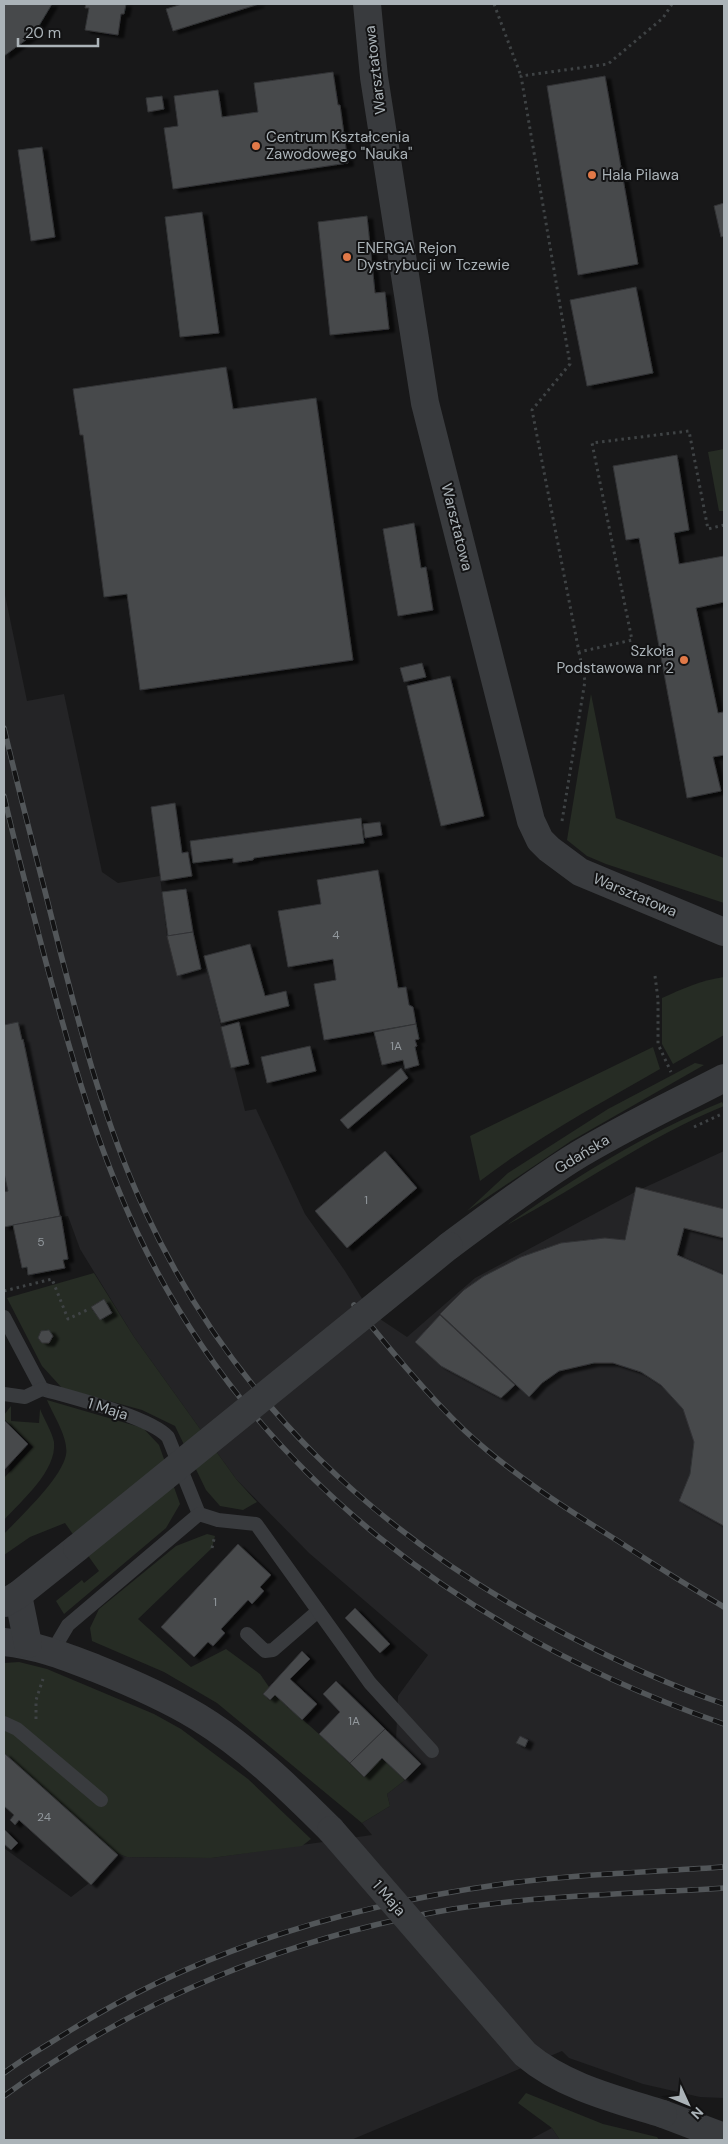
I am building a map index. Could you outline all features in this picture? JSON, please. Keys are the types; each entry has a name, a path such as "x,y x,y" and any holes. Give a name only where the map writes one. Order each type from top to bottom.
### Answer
{"street":[{"name":"Warsztatowa","path":"367,4 374,77 426,403 531,821 540,840 549,850 580,872 724,932"},
{"name":"Gdańska","path":"11,1599 77,1548 449,1246 527,1188 572,1159 655,1112 724,1078"},
{"path":"11,1599 32,1653"},
{"name":"1 Maja","path":"32,1653 158,1694 199,1718 243,1749 280,1780 331,1830 525,2054 538,2065 580,2087 663,2114 724,2137"}],"lane":[{"path":"4,1317 42,1388 25,1397 4,1394"},
{"name":"1 Maja","path":"42,1388 141,1420 164,1433 168,1437 199,1514"},
{"path":"32,1653 68,1625 199,1514 218,1520 256,1524 370,1683 432,1751"},
{"path":"247,1634 265,1651 273,1650 318,1611"},
{"path":"4,1723 17,1730 101,1800"}],"path":[{"path":"494,4 522,76 570,364 532,410 585,681 562,825"},
{"path":"522,76 608,64 663,18 672,4"},
{"path":"580,652 632,640 592,443 689,430 708,529 724,525"},
{"path":"655,976 658,999 658,1044 671,1072"},
{"path":"690,1128 724,1113"},
{"path":"4,1291 52,1279 68,1319 89,1309"},
{"path":"32,1653 36,1700"}],"shaded area":[{"path":"724,449 724,511 719,511 708,452"},
{"path":"4,590 27,701 64,694 102,872 118,883 160,876 167,936 177,976 207,968 231,1068 234,1067 245,1111 256,1109 305,1214 345,1271 371,1313 407,1337 475,1278 637,1191 724,1151 724,2098 700,2097 643,2084 569,2058 562,2051 351,2140 4,2140 4,1848 71,1897 88,1884 116,1853 127,1857 211,1858 372,1835 362,1823 390,1806 387,1794 405,1780 420,1764 396,1740 398,1696 428,1655 309,1553 236,1479 134,1337 80,1249 68,1216 4,1227"},
{"path":"591,694 616,818 724,858 724,903 606,864 587,856 567,840"},
{"path":"724,977 724,1035 673,1064 662,1044 662,998 685,988"},
{"path":"653,1047 660,1069 545,1136 480,1181 470,1136"},
{"path":"695,1063 704,1065 571,1141 467,1211 508,1173 608,1109"},
{"path":"722,1102 724,1106 668,1132 507,1225 558,1190 638,1142"},
{"path":"94,1273 134,1337 236,1479 257,1502 243,1510 220,1506 206,1490 175,1426 142,1410 62,1388 42,1366 7,1298"},
{"path":"47,1400 143,1428 159,1445 180,1504 166,1528 64,1614 56,1601 82,1580 84,1583 99,1571 65,1523 30,1537 4,1555 4,1534 49,1486 63,1465 66,1455 63,1434"},
{"path":"11,1406 11,1421 39,1423 40,1409 54,1442 50,1464 44,1474 28,1495 4,1520 4,1478 33,1447 4,1419 4,1415"},
{"path":"207,1534 215,1536 212,1548 138,1619 191,1667 226,1649 260,1674 269,1687 263,1694 269,1700 275,1695 364,1777 382,1758 405,1780 387,1794 390,1806 362,1823 217,1703 164,1672 92,1641 90,1628 99,1609 176,1546"},
{"path":"19,1662 47,1669 154,1714 181,1729 248,1779 311,1839 302,1846 211,1858 127,1857 116,1853 4,1753 4,1663"},
{"path":"526,2093 603,2124 657,2137 659,2140 560,2140 552,2128 518,2103"},
{"path":"552,2128 560,2140 529,2140"}],"building":[{"path":"4,4 52,4 34,34 4,56"},
{"path":"86,4 126,4 124,14 121,14 118,35 85,30 89,8 85,8"},
{"path":"182,4 259,4 173,31 166,9"},
{"name":"Centrum Kształcenia Zawodowego \"Nauka\"","path":"333,72 338,105 340,105 348,163 173,189 164,128 178,126 174,96 218,90 222,117 258,112 254,83"},
{"name":"Hala Pilawa","path":"605,76 638,264 578,275 547,86"},
{"path":"162,96 164,109 148,112 146,98"},
{"path":"42,147 55,237 31,241 18,150"},
{"path":"724,203 724,236 721,237 714,206"},
{"path":"202,212 219,333 180,337 165,217"},
{"name":"ENERGA Rejon Dystrybucji w Tczewie","path":"367,216 375,293 385,292 389,329 330,335 318,222"},
{"path":"636,287 653,373 587,386 570,300"},
{"path":"226,367 233,409 316,398 353,660 140,690 127,594 104,597 83,435 80,435 73,389"},
{"name":"Szkoła Podstawowa nr 2","path":"677,455 689,530 674,533 679,564 724,556 724,602 696,608 718,713 724,712 724,755 713,757 721,791 687,798 639,538 626,540 613,466"},
{"path":"414,523 421,568 426,567 433,610 398,616 383,529"},
{"path":"422,663 426,677 404,682 400,668"},
{"path":"450,676 484,816 441,826 407,686"},
{"path":"175,803 182,853 188,852 192,876 161,881 151,807"},
{"path":"361,818 364,843 254,858 253,860 233,863 233,858 193,863 190,841"},
{"path":"380,822 382,835 365,838 363,824"},
{"path":"378,870 398,988 406,987 409,1005 413,1007 416,1024 324,1040 314,984 336,980 333,959 288,967 278,911 321,904 317,880"},
{"path":"186,889 193,932 168,936 162,892"},
{"path":"193,932 201,969 177,976 167,936"},
{"path":"250,944 265,996 286,991 289,1006 221,1023 204,956"},
{"path":"18,1022 60,1216 4,1227 4,1192 8,1191 4,1173 4,1025"},
{"path":"239,1022 249,1064 231,1068 221,1027"},
{"path":"416,1024 419,1039 415,1040 417,1046 415,1047 419,1065 405,1069 403,1060 382,1065 374,1032"},
{"path":"310,1046 316,1071 267,1083 261,1057"},
{"path":"401,1068 408,1078 348,1129 340,1120"},
{"path":"385,1151 417,1188 347,1248 315,1211"},
{"path":"636,1187 724,1209 724,1238 684,1228 677,1255 724,1275 724,1526 679,1501 690,1474 694,1442 683,1409 661,1385 641,1372 613,1363 594,1363 559,1371 542,1383 529,1397 440,1314 464,1290 484,1276 521,1257 561,1243 605,1238 625,1240"},
{"path":"61,1216 68,1259 63,1260 65,1268 28,1275 27,1267 22,1268 13,1225"},
{"path":"104,1299 112,1313 100,1320 91,1307"},
{"path":"440,1315 515,1385 501,1398 441,1366 415,1342"},
{"path":"49,1330 53,1336 49,1343 42,1343 38,1338 41,1331"},
{"path":"4,1420 28,1444 4,1470"},
{"path":"238,1544 271,1575 260,1587 264,1591 252,1604 248,1600 221,1629 225,1633 213,1646 208,1642 194,1657 161,1627"},
{"path":"355,1608 390,1644 380,1653 345,1618"},
{"path":"302,1651 310,1659 290,1679 317,1704 302,1720 275,1695 270,1700 263,1694"},
{"path":"336,1681 385,1729 350,1763 319,1734 340,1712 323,1694"},
{"path":"385,1729 421,1764 405,1780 382,1758 364,1777 350,1763"},
{"path":"520,1736 528,1740 525,1747 516,1743"},
{"path":"4,1753 118,1855 91,1885 19,1820 15,1825 10,1820 14,1815 4,1806"},
{"path":"4,1829 18,1843 11,1850 4,1844"}],"railway":[{"path":"4,728 74,1005 94,1075 117,1144 145,1211 181,1280 222,1344 268,1404 319,1458 374,1508 433,1554 497,1596 584,1644 663,1681 724,1704"},
{"path":"4,796 30,902 66,1034 86,1101 109,1167 137,1232 185,1320 242,1401 307,1473 380,1538 458,1595 542,1645 631,1688 724,1724"},
{"path":"354,1305 435,1400 464,1430 500,1461 578,1516 724,1607"},
{"path":"4,2073 71,2030 121,2001 173,1976 226,1953 334,1918 390,1904 503,1884 586,1876 724,1867"},
{"path":"4,2096 55,2061 107,2030 162,2001 218,1976 275,1954 333,1936 393,1921 487,1904 724,1888"}],"place":[{"name":"Centrum Kształcenia Zawodowego \"Nauka\"","path":"256,146"},
{"name":"Hala Pilawa","path":"592,175"},
{"name":"ENERGA Rejon Dystrybucji w Tczewie","path":"347,257"},
{"name":"Szkoła Podstawowa nr 2","path":"684,660"}]}
